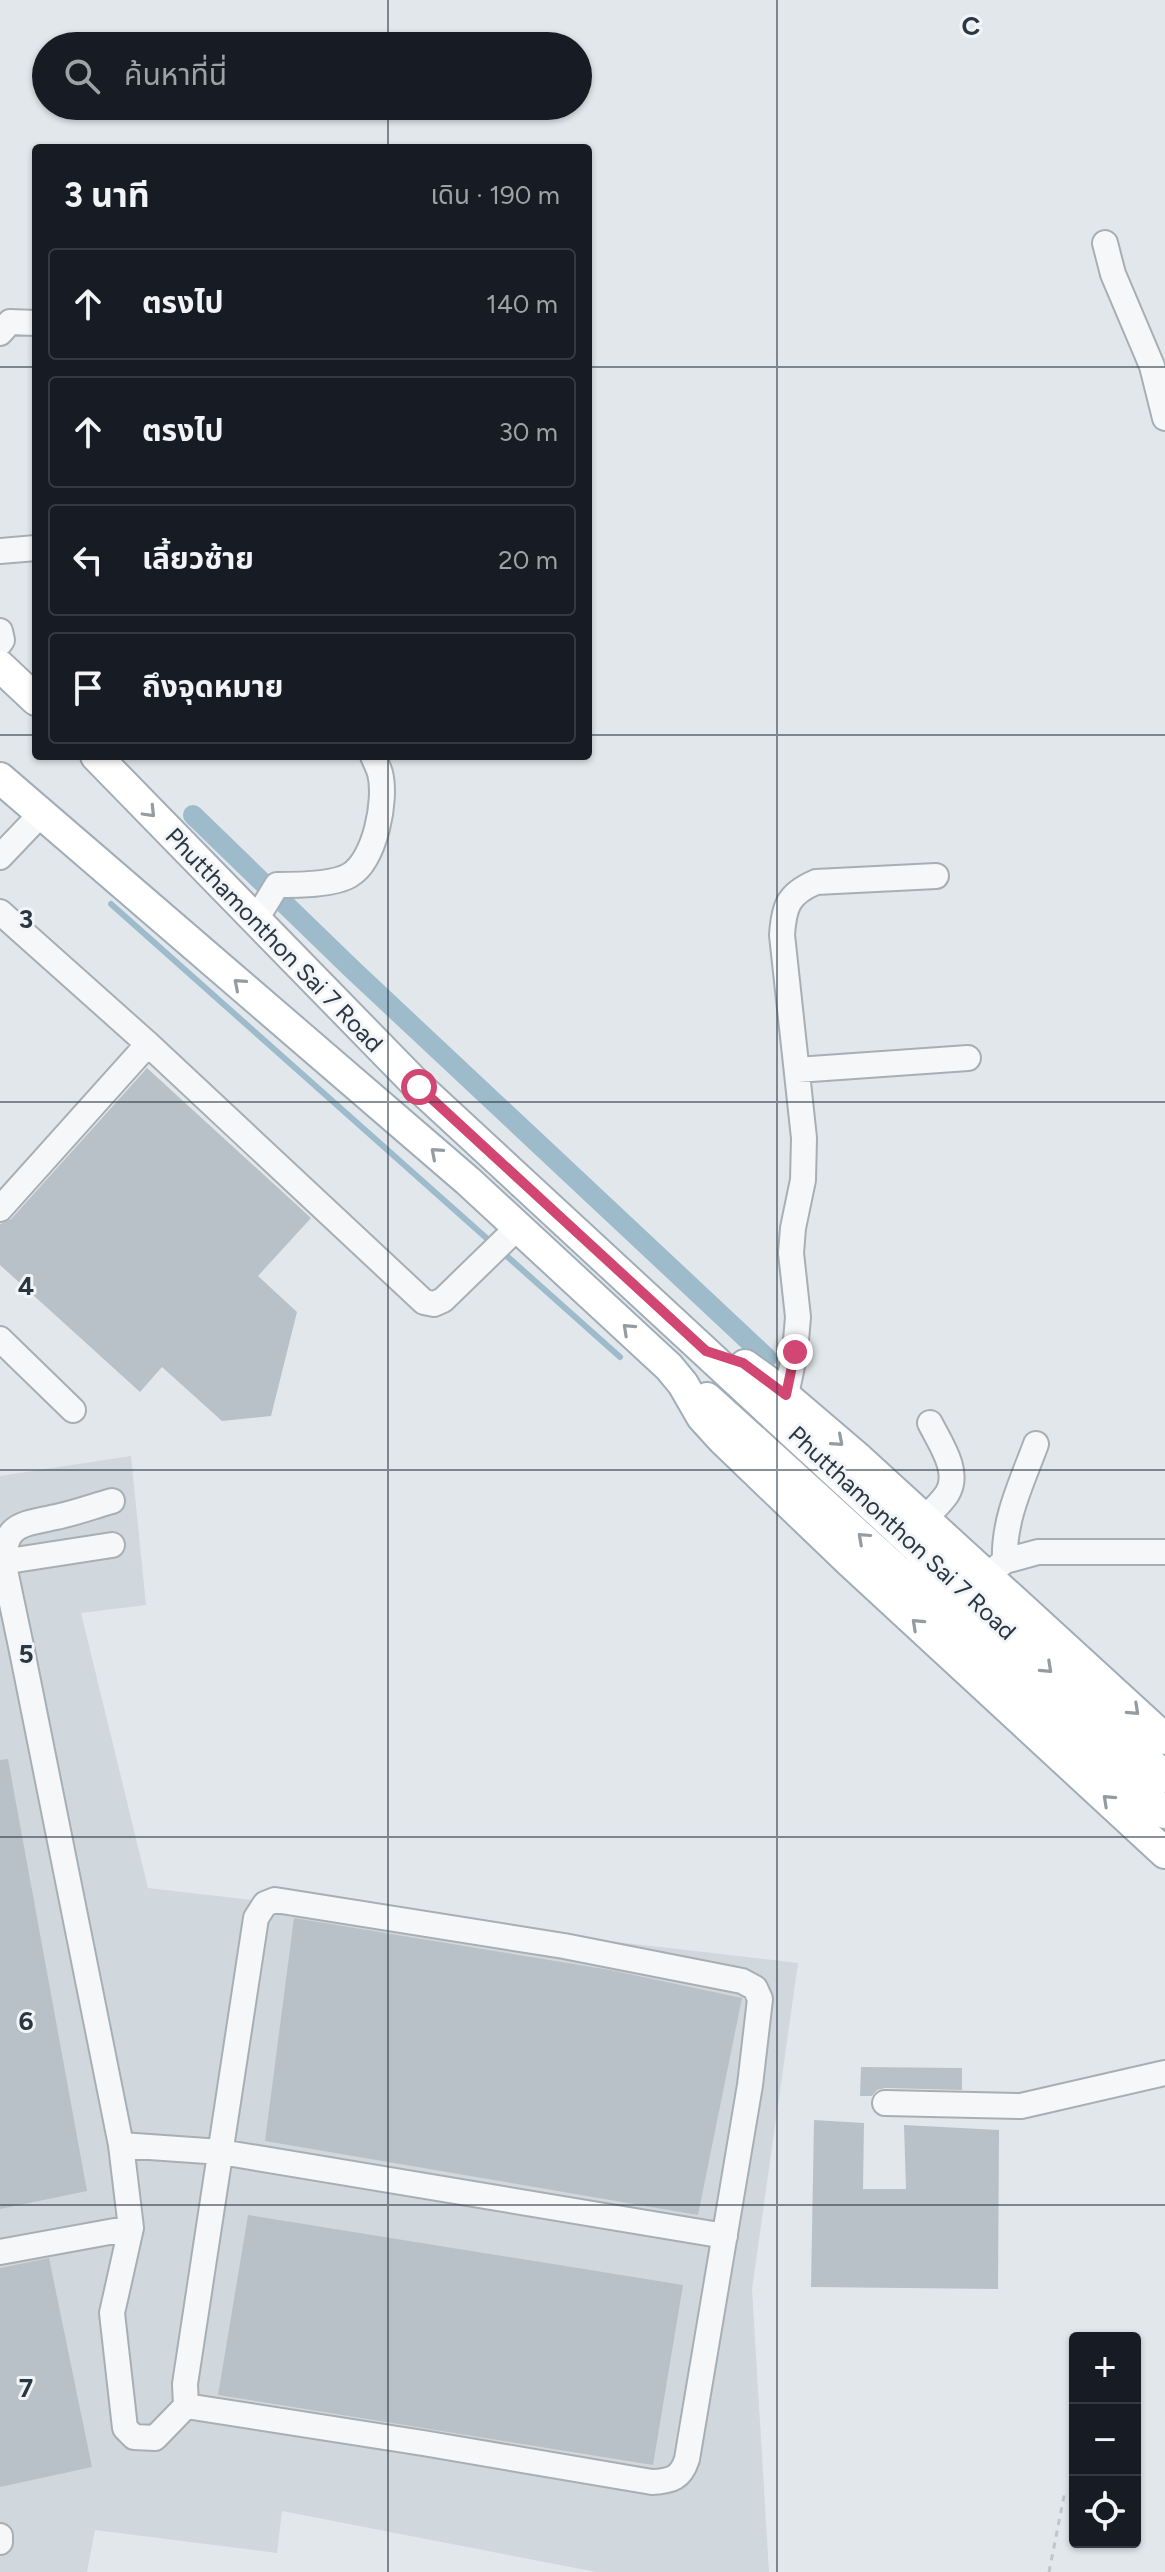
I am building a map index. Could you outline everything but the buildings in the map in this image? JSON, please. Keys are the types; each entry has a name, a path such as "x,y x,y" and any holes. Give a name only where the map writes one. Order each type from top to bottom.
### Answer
{"main road":[{"path":"0,666 32,696"},
{"name":"Phutthamonthon Sai 7 Road","path":"100,760 419,1087 706,1351 1116,1750"},
{"name":"Phutthamonthon Sai 7 Road","path":"0,778 468,1181 669,1367 683,1384"},
{"path":"706,1351 743,1363 786,1395 925,1518 996,1568 1165,1739"},
{"path":"683,1384 713,1402 1116,1750 1165,1813"},
{"path":"683,1384 702,1417 792,1507 1165,1853"},
{"path":"1116,1750 1165,1777"}],"street":[{"path":"1105,243 1118,289 1152,366 1165,418"},
{"path":"0,333 10,322 32,323"},
{"path":"0,551 32,548"},
{"path":"0,631 0,643"},
{"path":"255,921 277,885 302,885 347,877 362,867 370,853 382,793 375,760"},
{"path":"0,857 41,814"},
{"path":"786,1395 798,1317 792,1240 803,1180 804,1138 782,935 783,914 800,889 816,882 936,876"},
{"path":"0,912 148,1044 424,1302 434,1304 443,1300 518,1227"},
{"path":"0,1209 148,1044"},
{"path":"797,1070 968,1058"},
{"path":"0,1339 73,1410"},
{"path":"925,1518 947,1494 952,1472 930,1423"},
{"path":"996,1568 1007,1525 1036,1444"},
{"path":"112,1501 24,1522 12,1528 4,1541 3,1571 121,2145 131,2228 112,2313 125,2428 134,2437 155,2438 186,2406 185,2384 256,1918 265,1904 275,1900 564,1946 742,1981 755,1988 760,1999 752,2071 687,2459 682,2473 671,2481 652,2482 186,2406"},
{"path":"3,1571 112,1545"},
{"path":"996,1568 1038,1552 1165,1552"},
{"path":"885,2103 1021,2106 1165,2073"},
{"path":"121,2145 221,2152 725,2236"},
{"path":"0,2252 131,2228"}],"path":[{"path":"1049,2572 1065,2491"}],"shaded area":[{"path":"131,1456 146,1605 81,1613 148,1888 798,1963 752,2289 769,2572 596,2572 282,2511 277,2553 95,2530 87,2572 0,2572 0,1476"}],"waterway":[{"path":"193,815 353,970 767,1358"},
{"path":"111,904 492,1243"},
{"path":"500,1250 620,1357"}],"route":[{"path":"419,1087 706,1351 743,1363 786,1395 795,1352"}]}
